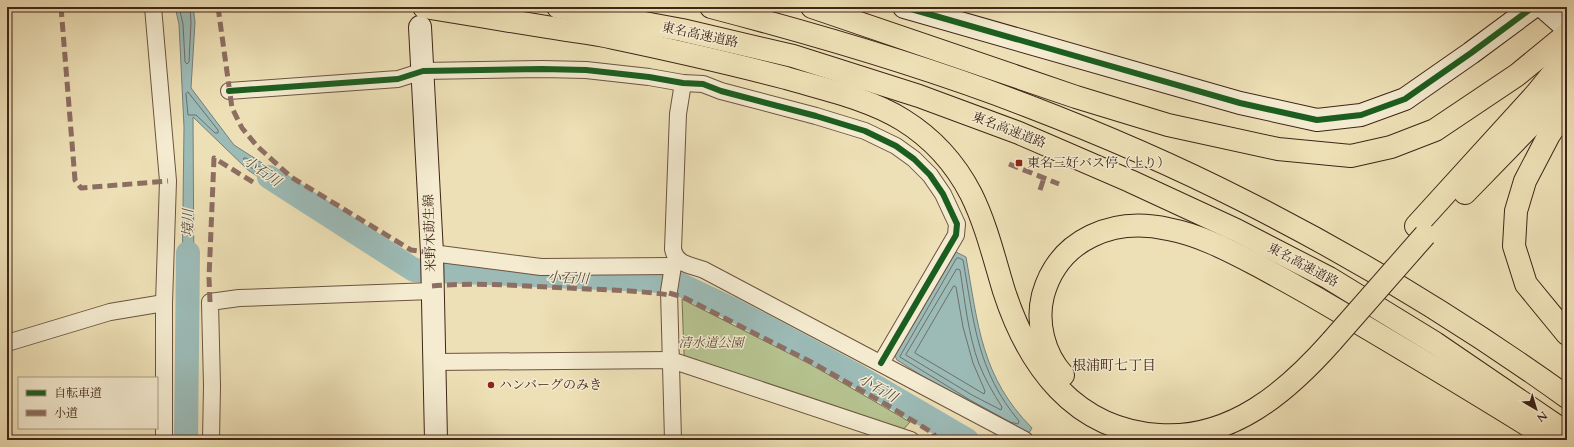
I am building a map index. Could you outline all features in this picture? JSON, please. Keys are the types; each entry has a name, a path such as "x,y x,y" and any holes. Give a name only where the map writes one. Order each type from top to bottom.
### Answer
{"highway":[{"name":"東名高速道路","path":"558,7 682,30 793,56 919,96 1019,133 1130,181 1236,230 1329,278 1435,343 1567,433"},
{"path":"711,7 797,30 917,66 1028,106 1143,153 1242,199 1334,249 1431,306 1567,397"},
{"path":"812,7 1076,97 1168,125 1278,149 1351,156 1391,147 1435,130 1517,75 1558,22"},
{"path":"422,17 612,38 764,73 833,91 889,111 915,128 941,150 964,182 980,214 1004,292 1020,332 1029,350 1047,376 1069,399 1086,412 1111,425 1137,433 1169,436 1186,435 1218,428 1233,422 1275,396 1305,370 1328,336 1421,230 1567,56"},
{"path":"1421,230 1567,88"},
{"path":"1567,107 1549,135 1525,181 1516,211 1514,246 1526,284 1567,334"},
{"path":"1328,336 1252,399 1231,410 1215,416 1176,424 1156,424 1136,421 1103,409 1072,386 1059,371 1050,356 1040,323 1041,304 1046,286 1054,269 1065,254 1081,242 1095,234 1112,228 1148,226 1169,229 1216,243 1429,364 1552,440"}],"street":[{"path":"153,7 168,181 164,303 164,440"},
{"path":"904,7 1240,103 1317,120 1361,115 1404,99 1471,53 1533,7"},
{"name":"米野木莇生線","path":"422,17 423,71 432,254 436,440"},
{"path":"229,91 398,79 423,71 528,69 586,70 649,77 683,83 703,84 721,91 816,116 865,131 896,146 930,175 950,206 957,224 956,235 881,363"},
{"path":"672,440 669,290 674,266 673,249 677,122 683,83"},
{"path":"432,254 542,267 674,266 682,263 704,270 1025,440"},
{"path":"211,440 212,386 210,302 239,298 432,288"},
{"path":"7,343 110,312 164,303"},
{"path":"435,362 671,360 911,440"}],"green space":[{"name":"清水道公園","path":"682,299 810,364 910,422 902,431 688,362 684,354"}],"water":[{"path":"175,7 193,7 195,22 191,88 234,145 301,188 294,201 248,170 193,117 194,286 182,287 184,127 179,24"},
{"path":"956,252 966,257 979,327 984,348 992,369 1002,389 1015,409 1032,428 1029,433 994,418 961,400 897,360 895,356"}],"waterway":[{"name":"小石川","path":"269,177 414,270 648,280 677,283 732,309 856,375 967,440"},
{"name":"境川","path":"186,440 188,253"}],"marked path":[{"path":"61,7 75,180 81,188 168,181"},
{"path":"218,7 232,108 242,128 257,146 291,177 411,250 432,253"},
{"path":"210,302 209,278 214,158 256,184"},
{"path":"1009,164 1059,184"},
{"path":"1040,190 1044,178"},
{"path":"432,286 466,284 500,285 632,291 669,295"},
{"path":"669,293 683,297 811,362 933,433 937,440"}],"cycle path":[{"path":"904,7 1240,103 1317,120 1361,115 1405,99 1533,7"},
{"path":"229,91 398,79 423,71 542,69 586,70 649,77 683,83 703,84 721,91 816,116 865,131 896,146 914,159 930,175 943,194 957,224 956,235 881,363"}],"place":[{"name":"東名三好バス停（上り）","path":"1019,163"},
{"name":"ハンバーグのみき","path":"491,385"}],"district":[{"name":"根浦町七丁目","path":"1114,365"}]}
